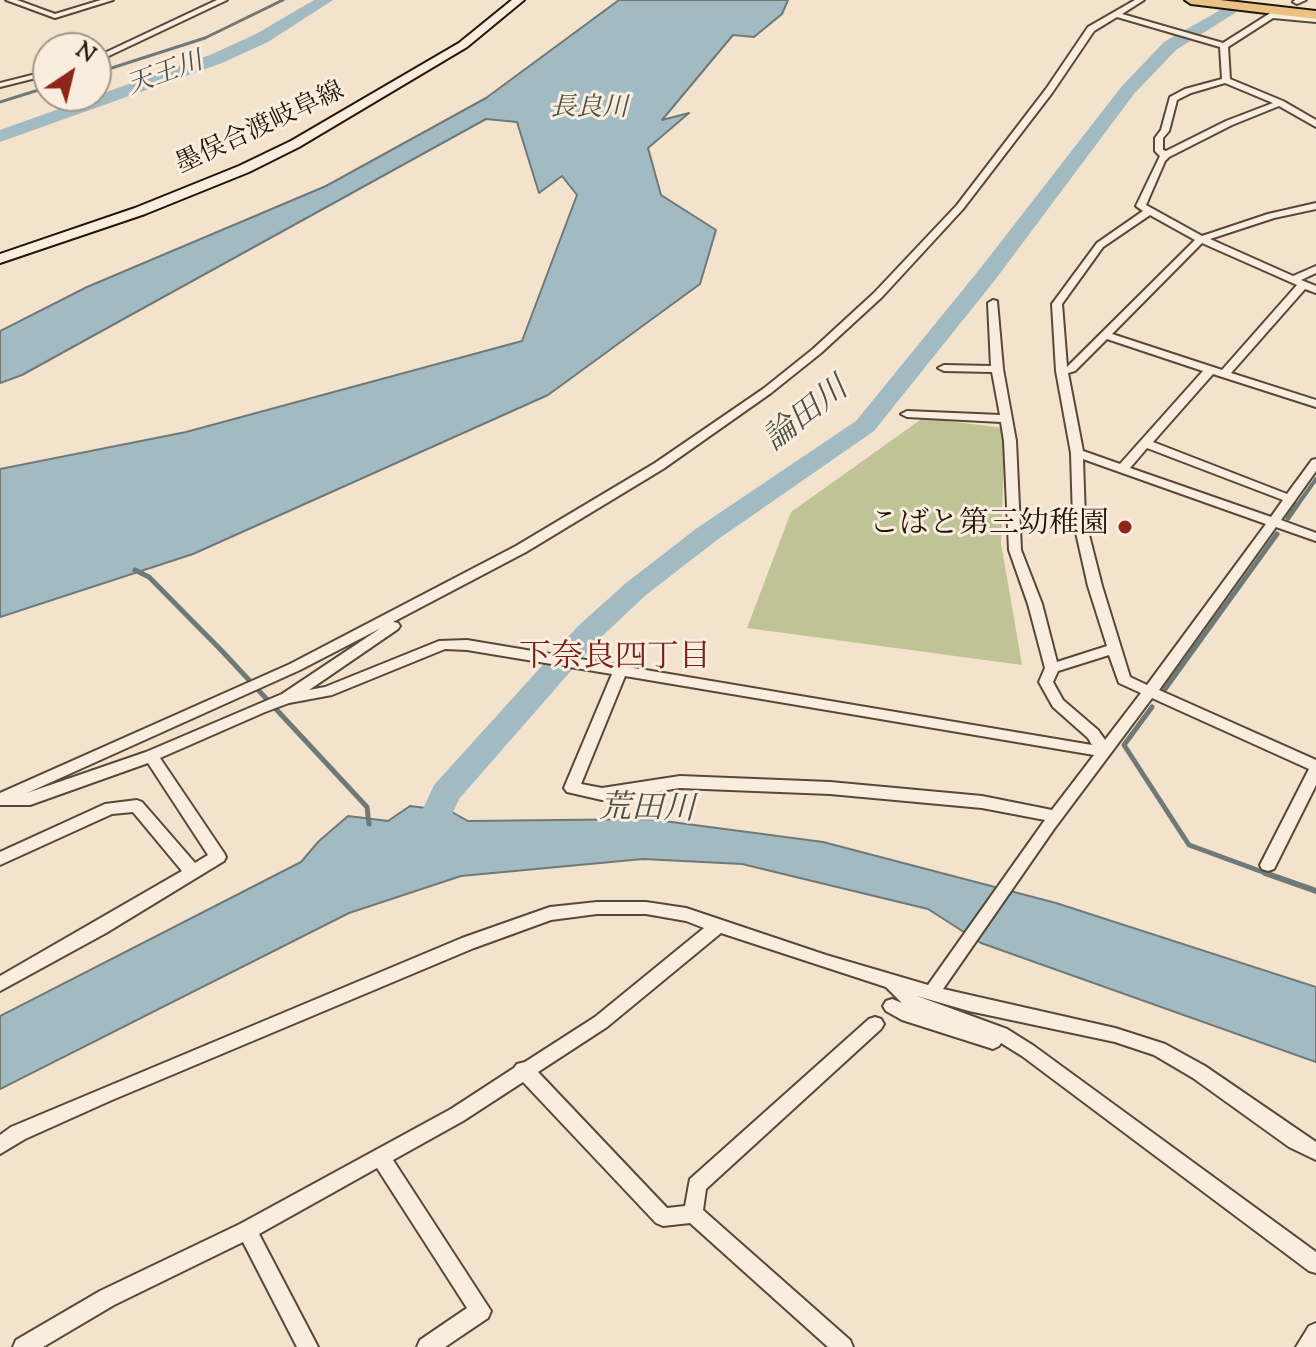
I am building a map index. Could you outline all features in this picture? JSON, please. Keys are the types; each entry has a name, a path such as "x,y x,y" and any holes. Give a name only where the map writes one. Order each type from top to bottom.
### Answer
{"highway":[{"path":"1191,0 1316,18"},
{"path":"1243,0 1316,8"}],"main road":[{"name":"墨俣合渡岐阜線","path":"0,259 140,211 283,151 413,77 472,38 519,0"}],"street":[{"path":"10,0 55,16 109,0"},
{"path":"112,52 223,0"},
{"path":"0,798 234,696 521,549 659,466 767,391 817,351 878,295 960,207 1049,91 1091,29 1140,0"},
{"path":"1115,14 1224,46 1274,15 1316,18"},
{"path":"1224,46 1226,80"},
{"path":"0,85 32,77"},
{"path":"1166,155 1159,151 1159,138 1165,131 1173,99 1188,91 1226,80 1280,103 1316,124"},
{"path":"1280,103 1229,123 1166,155 1141,206 1201,239 1316,290"},
{"path":"1062,371 1071,369 1201,239 1271,216 1316,206"},
{"path":"1301,210 1316,218"},
{"path":"1148,212 1100,245 1057,304 1062,371 1077,453 1079,519 1124,680 1316,768 1268,865"},
{"path":"1224,374 1298,282 1316,269"},
{"path":"993,303 997,369 1007,419 1015,550 1035,604 1052,668 1046,682 1058,703 1093,734 1105,752"},
{"path":"1105,335 1316,404"},
{"path":"944,368 997,369"},
{"path":"1124,467 1210,370"},
{"path":"907,414 1007,419"},
{"path":"1145,443 1290,499"},
{"path":"1077,453 1316,537"},
{"path":"936,985 1053,820 1316,463"},
{"path":"0,798 30,799 151,756 287,698 392,626 402,612"},
{"path":"287,698 327,692 444,644 467,645 1105,752"},
{"path":"1052,668 1114,649"},
{"path":"620,672 572,788 602,794 680,782 830,788 982,802 1053,820"},
{"path":"0,984 218,857 151,756"},
{"path":"0,859 110,808 137,806 192,871"},
{"path":"0,1146 18,1133 121,1088 468,943 550,914 597,908 646,908 719,925 891,981 936,985 969,1004 1115,1035 1159,1049 1199,1072 1316,1152"},
{"path":"23,1347 107,1298 247,1230 457,1115 523,1069 601,1022 719,925"},
{"path":"891,981 912,1002 1001,1034 1028,1051 1316,1264"},
{"path":"892,1006 908,1015 1028,1051"},
{"path":"693,1214 697,1185 875,1024"},
{"path":"523,1069 663,1217 693,1214 843,1347"},
{"path":"381,1158 481,1311 427,1347"},
{"path":"247,1230 308,1347"},
{"path":"1306,1347 1316,1333"}],"green space":[{"path":"923,418 1005,428 1001,543 1022,665 747,628 791,512"}],"water":[{"name":"長良川","path":"619,0 788,0 782,14 754,37 733,35 662,120 689,113 648,148 661,195 716,230 700,284 548,395 193,554 0,617 0,469 186,432 522,341 577,195 562,176 539,193 517,122 486,119 22,375 0,383 0,331 87,287 326,186 486,98"},
{"path":"410,806 450,811 468,821 649,819 823,842 1056,903 1316,987 1316,1062 981,943 928,909 742,864 643,859 461,876 349,913 0,1089 0,1016 301,862 319,841 348,816 388,821"}],"waterway":[{"path":"112,68 205,38 283,0"},
{"name":"天王川","path":"0,136 216,59 262,38 325,0"},
{"name":"論田川","path":"423,845 445,793 588,633 636,589 707,534 865,426 987,275 1128,90 1170,46 1229,10"},
{"path":"0,102 32,92"},
{"path":"1296,507 1316,479"},
{"path":"1288,518 1297,505"},
{"path":"1165,689 1277,534"},
{"path":"135,570 149,577 222,651 367,807 369,824"},
{"path":"1152,707 1124,745 1189,845 1271,875"},
{"path":"1265,873 1316,891"}],"place":[{"name":"こばと第三幼稚園","path":"1125,527"}],"district":[{"name":"下奈良四丁目","path":"615,661"}],"water label":[{"name":"荒田川","path":"647,812"}]}
